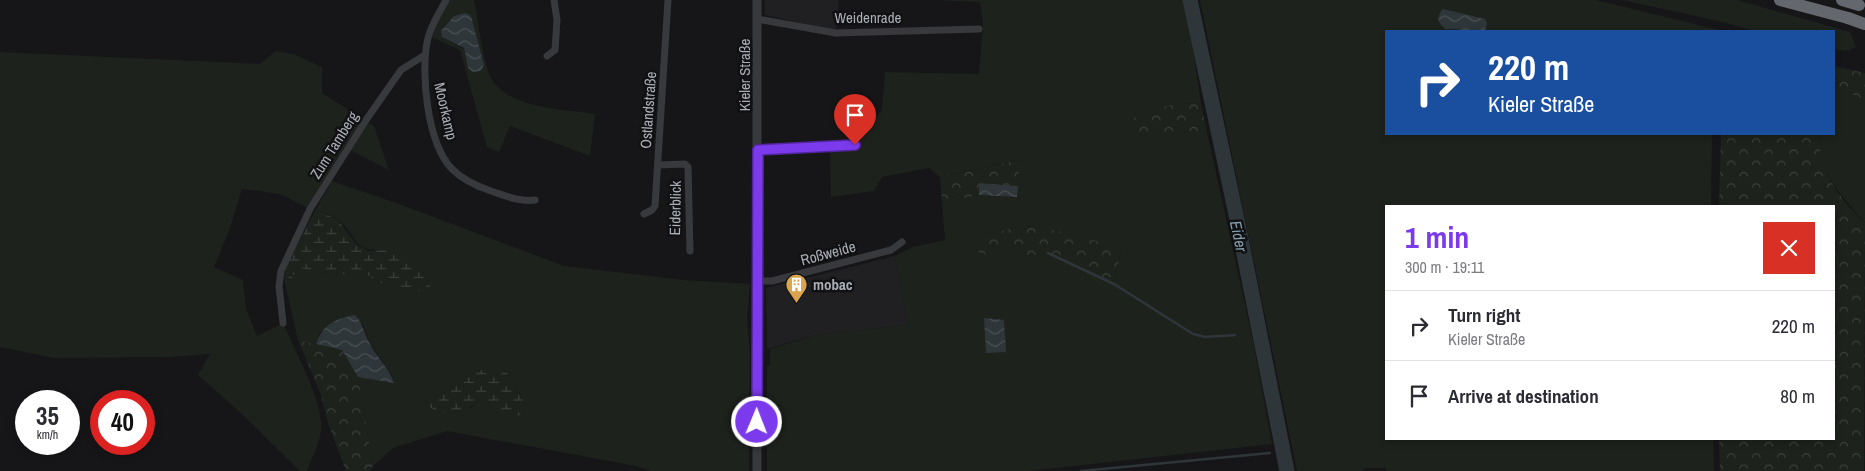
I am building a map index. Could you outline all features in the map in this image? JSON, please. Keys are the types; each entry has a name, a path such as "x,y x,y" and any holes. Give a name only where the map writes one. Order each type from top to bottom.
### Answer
{"highway":[{"path":"1780,0 1865,24"},
{"path":"1842,0 1857,4"}],"street":[{"path":"425,55 428,36 446,0"},
{"path":"547,56 555,50 557,34 554,0"},
{"name":"Ostlandstraße","path":"644,214 655,206 668,0"},
{"name":"Kieler Straße","path":"757,0 757,471"},
{"path":"1857,4 1865,28"},
{"name":"Weidenrade","path":"757,19 836,32 979,29"},
{"name":"Moorkamp","path":"425,55 424,81 427,103 442,154 450,168 463,179 477,186 514,199 535,200"},
{"name":"Zum Tamberg","path":"283,323 279,286 281,271 310,209 366,120 401,70 425,55"},
{"path":"758,150 855,145"},
{"name":"Eiderblick","path":"658,165 685,164 688,167 690,250"},
{"name":"Roßweide","path":"758,281 772,281 891,250 902,242"}],"shaded area":[{"path":"765,0 839,0 836,31 765,15"},
{"path":"895,256 908,325 816,335 767,349 766,288"}],"green space":[{"path":"446,0 474,0 487,69 498,87 509,95 536,106 595,114 590,156 510,126 499,152 487,147 460,50 429,36","holes":["466,13 471,17 483,65 468,68 464,49 442,37"]},
{"path":"936,0 1183,0 1201,104 1178,103 1178,131 1207,132 1253,341 1272,444 1029,471 767,471 767,366 770,365 770,349 816,335 908,325 895,256 913,247 945,240 942,203 979,195 1017,197 1018,160 940,177 929,168 882,177 874,191 831,197 830,149 854,142 855,122 875,118 882,110 885,72 979,74 983,23 980,2","holes":["1028,225 1121,252 1114,283 1048,253 1029,256 1012,245 977,236"]},
{"path":"1200,0 1596,0 1719,30 1485,30 1487,24 1448,10 1446,29 1456,30 1385,30 1385,135 1712,135 1711,205 1385,205 1385,440 1713,440 1714,471 1386,471 1386,468 1365,468 1363,471 1297,471"},
{"path":"1622,0 1737,0 1850,32 1856,47 1847,51 1835,49 1835,30 1751,30 1723,22"},
{"path":"276,51 293,54 322,67 322,93 374,126 389,170 348,149 310,209 280,194 242,189 229,231 214,267 243,280 246,309 257,336 283,323 301,362 314,392 321,420 319,441 307,471 300,471 244,416 198,375 210,354 170,357 54,358 0,347 0,52 260,64"},
{"path":"1835,66 1865,73 1865,101 1841,88 1835,94"},
{"path":"1841,87 1865,101 1865,223 1833,183 1827,172 1820,148 1820,135 1835,135 1835,94"},
{"path":"1178,103 1201,104 1207,132 1178,131 1129,136 1131,122 1136,115"},
{"path":"1721,135 1820,135 1822,159 1832,183 1847,204 1865,223 1864,471 1720,471 1719,440 1835,440 1835,205 1719,205"},
{"path":"1019,160 1018,186 980,183 979,195 942,203 940,177"},
{"path":"332,181 402,205 564,266 684,280 750,284 747,319 750,354 749,471 651,471 636,466 447,431 393,448 373,466 358,377 394,382 391,374 369,342 363,324 320,332 316,344 298,340 284,279 290,280 299,268 329,274 366,274 384,285 383,250 373,250 360,245 338,220 316,209","holes":["507,373 527,406 497,413 481,398 471,408 426,398"]},
{"path":"316,209 338,220 357,245 369,251 383,250 401,253 426,273 431,285 426,292 384,285 366,274 329,274 299,268 290,280 284,279 286,267"},
{"path":"1028,225 1086,237 1121,251 1114,284 1048,253 1029,256 1012,245 979,256 977,236"},
{"path":"298,340 342,350 358,377 373,466 370,471 346,471 328,423 321,395"},
{"path":"487,367 507,373 527,406 526,413 512,417 501,415 481,398 468,409 457,414 437,411 429,407 426,398 452,390 456,384"}],"water":[{"path":"1443,9 1485,19 1487,24 1485,30 1446,29 1438,20 1439,14"},
{"path":"466,13 471,16 484,65 481,71 473,72 468,68 464,48 442,37 441,31 454,16"},
{"path":"979,183 1018,186 1017,197 979,195"},
{"path":"355,315 394,383 358,377 342,350 316,344 322,332 331,323 341,318"},
{"path":"984,318 1004,320 1006,352 986,353"}],"waterway":[{"name":"Eider","path":"1190,0 1238,224 1287,471"},
{"path":"1048,253 1114,284 1193,334 1205,337 1235,335"},
{"path":"1081,471 1270,453"}],"place":[{"name":"mobac","path":"797,303"}],"route":[{"path":"757,422 759,343 758,150 855,145"}]}
